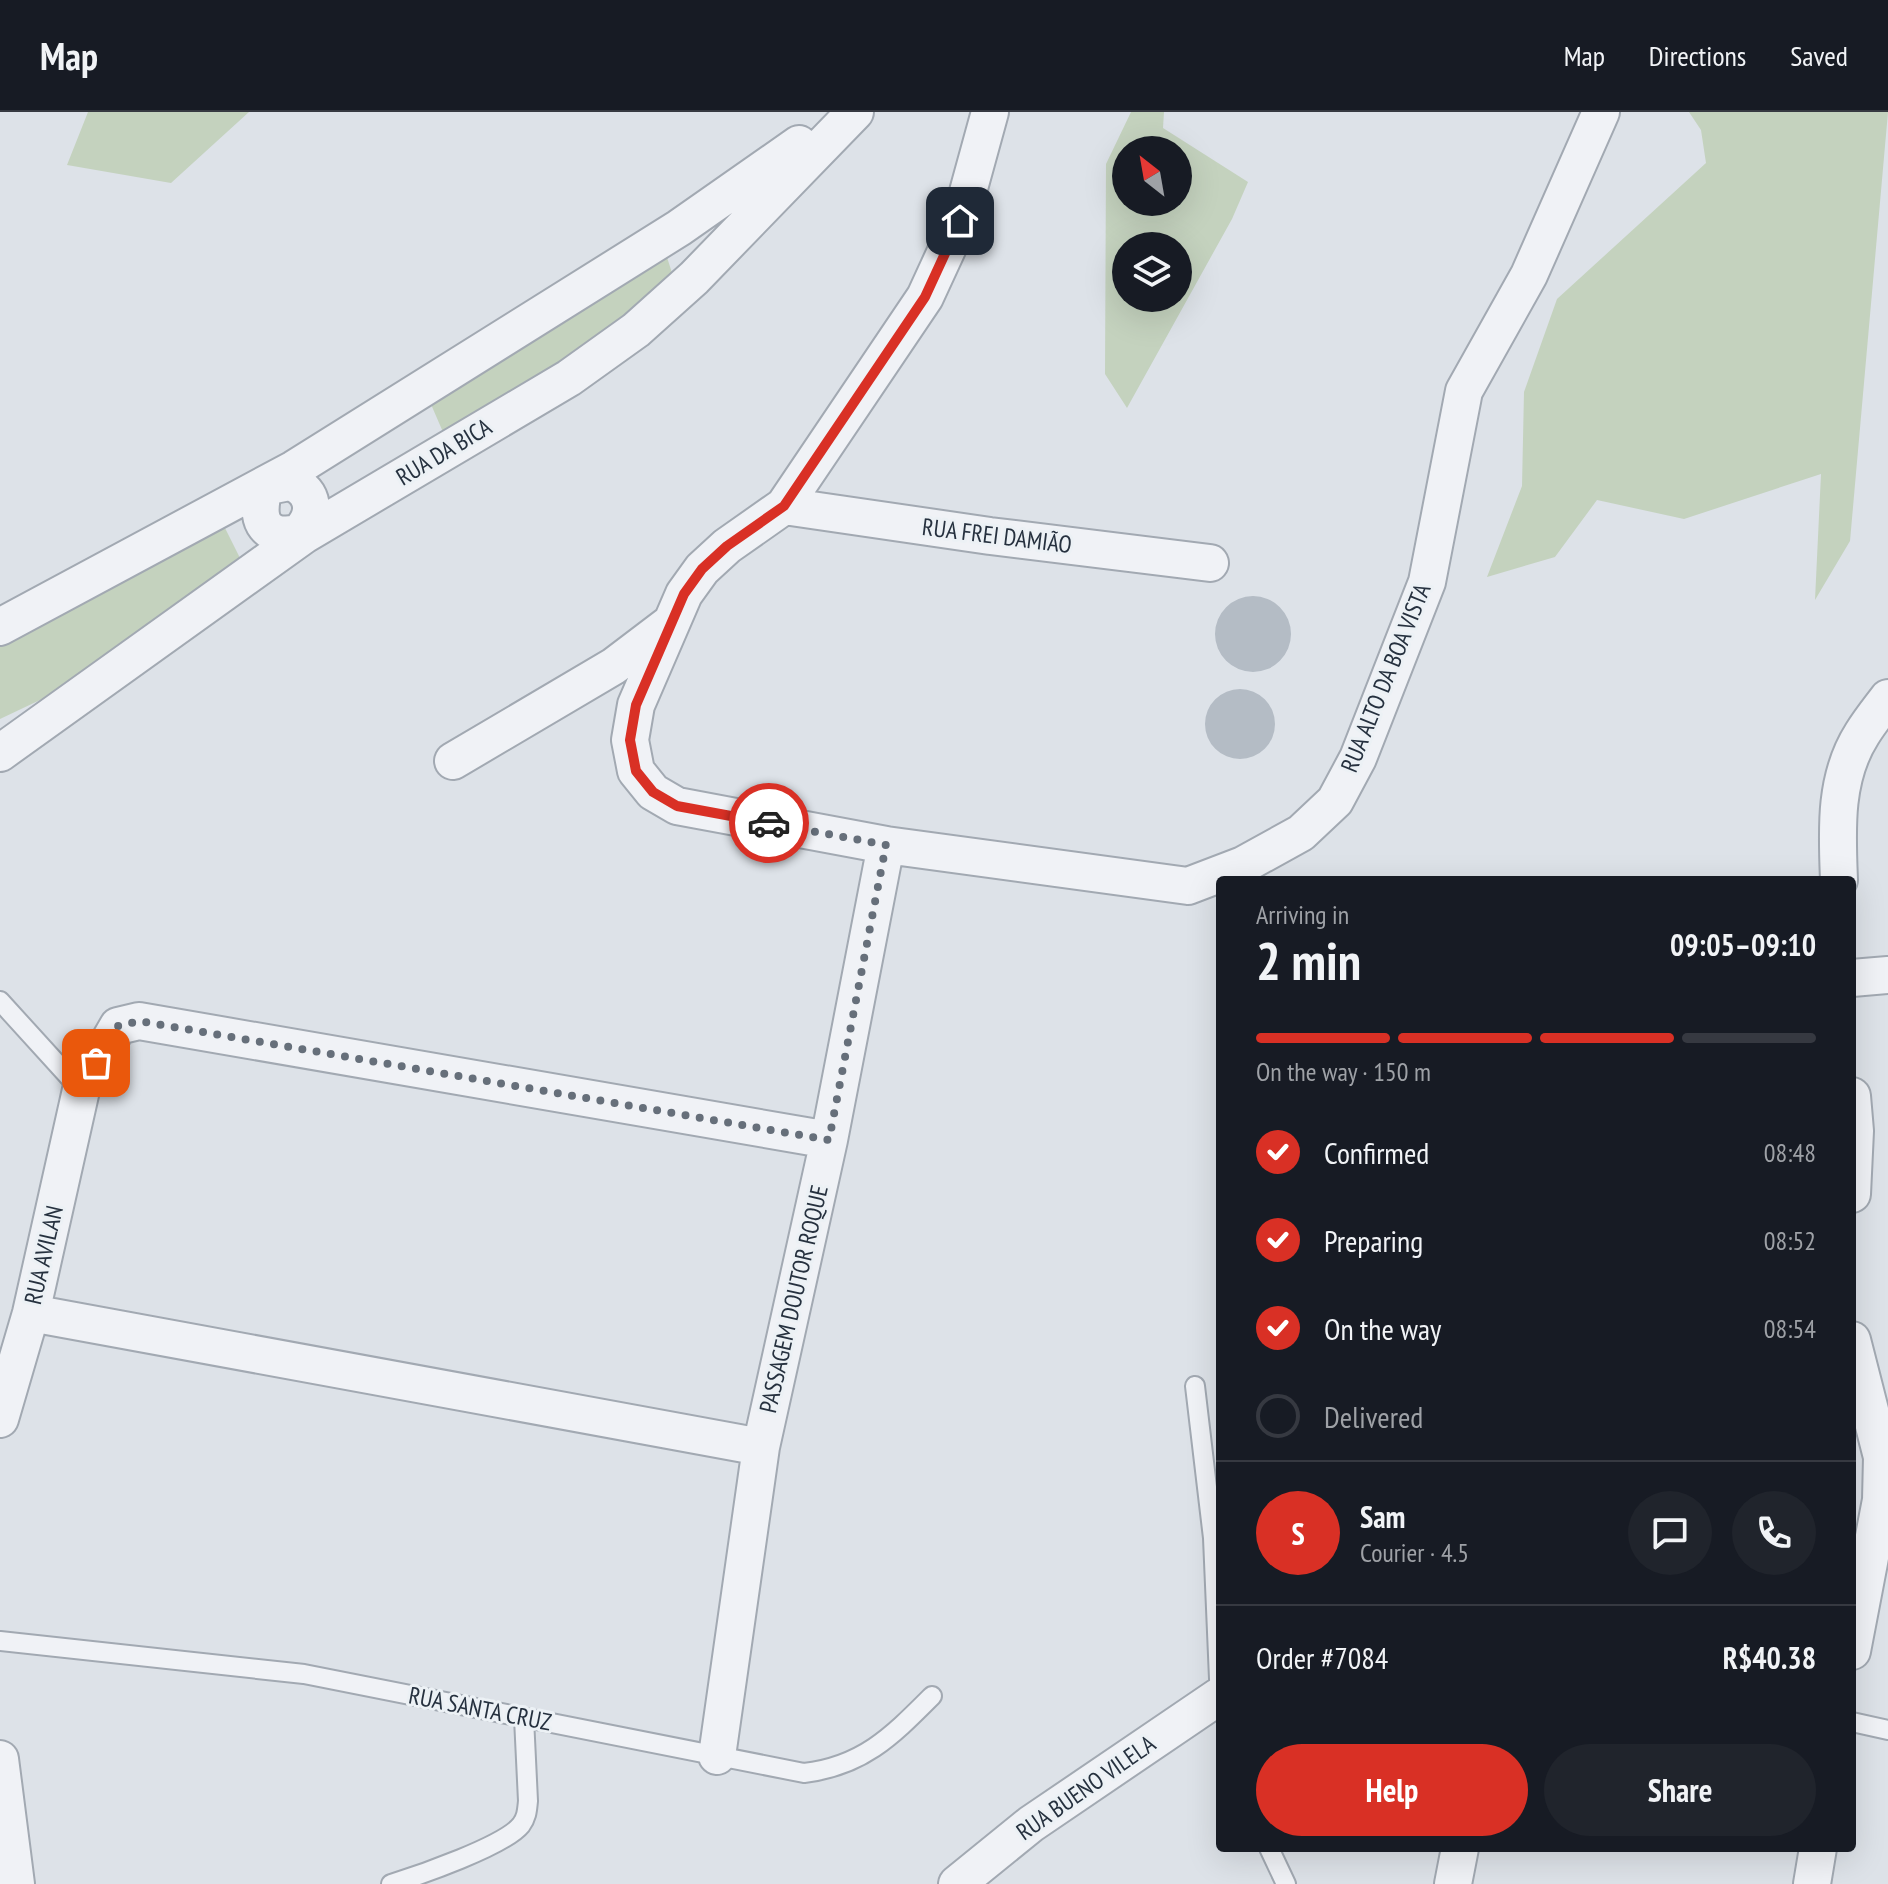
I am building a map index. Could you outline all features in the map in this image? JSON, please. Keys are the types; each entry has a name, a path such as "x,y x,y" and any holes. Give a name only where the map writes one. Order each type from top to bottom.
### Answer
{"street":[{"path":"0,627 264,487 679,228 844,112"},
{"name":"RUA DA BICA","path":"0,753 304,535 569,378 636,330 694,278 855,112"},
{"path":"784,506 925,297 960,221 990,112"},
{"name":"RUA ALTO DA BOA VISTA","path":"1225,876 1301,833 1335,801 1358,758 1427,582 1464,391 1529,275 1601,112"},
{"path":"264,487 259,508 265,524 279,534 304,535"},
{"name":"RUA FREI DAMIÃO","path":"784,506 990,536 1210,563"},
{"name":"RUA ALTO DA BOA VISTA","path":"784,506 727,546 702,569 684,594 636,705 630,740 636,771 653,792 677,806 886,845 1204,889"},
{"path":"453,761 614,666 672,621"},
{"path":"1839,876 1837,823 1842,780 1860,736 1888,698"},
{"name":"PASSAGEM DOUTOR ROQUE","path":"717,1756 761,1447 829,1140 886,845"},
{"path":"1856,978 1888,975"},
{"name":"RUA AVILAN","path":"0,1419 31,1313 81,1090 118,1026 139,1021 829,1140"},
{"path":"31,1313 761,1447"},
{"path":"1856,1356 1882,1457 1881,1500 1856,1630"},
{"name":"RUA BUENO VILELA","path":"957,1884 1031,1824 1216,1702"},
{"path":"0,1759 16,1884"},
{"path":"1812,1884 1817,1852"}],"lane":[{"path":"0,1001 81,1090"},
{"path":"1195,1386 1213,1538 1216,1619"},
{"name":"RUA SANTA CRUZ","path":"0,1641 304,1674 804,1773 829,1770 854,1761 886,1741 932,1696"},
{"path":"391,1884 435,1871 520,1827 527,1815 528,1801 524,1718"},
{"path":"1856,1723 1888,1730"},
{"path":"1271,1852 1286,1884"}],"green space":[{"path":"88,112 249,112 171,183 67,165"},
{"path":"1131,112 1164,112 1163,128 1176,136 1119,136"},
{"path":"1689,112 1888,112 1850,541 1815,600 1821,474 1684,519 1597,500 1555,557 1487,577 1522,486 1524,392 1557,299 1706,163 1701,130"},
{"path":"1192,146 1248,182 1232,219 1192,291 1192,232 1112,232 1112,312 1180,312 1127,408 1105,374 1106,164 1112,152 1112,216 1192,216"},
{"path":"664,248 674,279 553,375 446,439 430,402"},
{"path":"223,524 243,564 59,691 0,719 0,642"}],"building":[{"path":"1253,596 1268,599 1280,607 1288,619 1291,634 1288,649 1280,661 1268,669 1253,672 1238,669 1226,661 1218,649 1215,634 1218,619 1226,607 1238,599"},
{"path":"1247,689 1269,704 1275,724 1273,738 1265,749 1254,757 1233,759 1215,749 1207,738 1205,717 1215,699 1226,691"}],"way so far":[{"path":"96,1063 118,1026 139,1021 829,1140 886,845 769,823"}],"route":[{"path":"769,823 677,806 653,792 636,771 630,740 636,705 684,594 702,569 727,546 784,506 925,297 960,221"}]}
